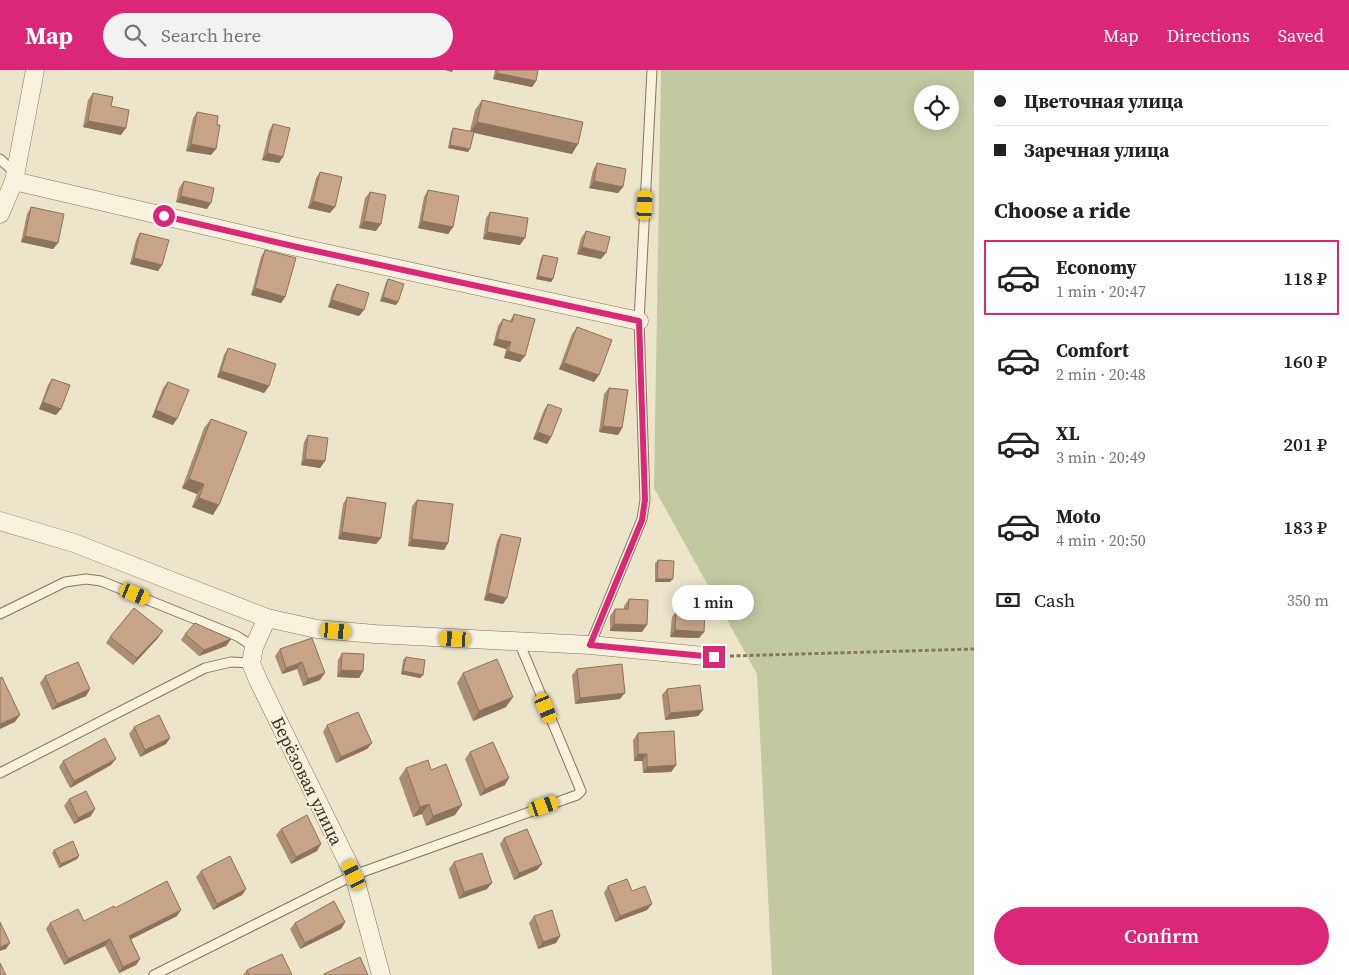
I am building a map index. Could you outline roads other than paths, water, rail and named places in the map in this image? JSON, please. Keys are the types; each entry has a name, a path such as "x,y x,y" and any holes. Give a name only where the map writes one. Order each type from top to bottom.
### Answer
{"street":[{"path":"0,214 15,177 35,70"},
{"path":"15,177 306,249 639,321"},
{"path":"0,521 74,543 267,618 327,630 590,645 714,657"},
{"path":"253,655 267,618"},
{"name":"Берёзовая улица","path":"253,655 258,680 354,875 381,975"}],"lane":[{"path":"590,645 642,520 645,500 639,321 652,70"},
{"path":"0,159 15,177"},
{"path":"0,614 65,582 86,579 100,581 237,636 253,655 205,668 0,774"},
{"path":"154,975 354,875 511,817 577,795 581,791 519,642"}]}
